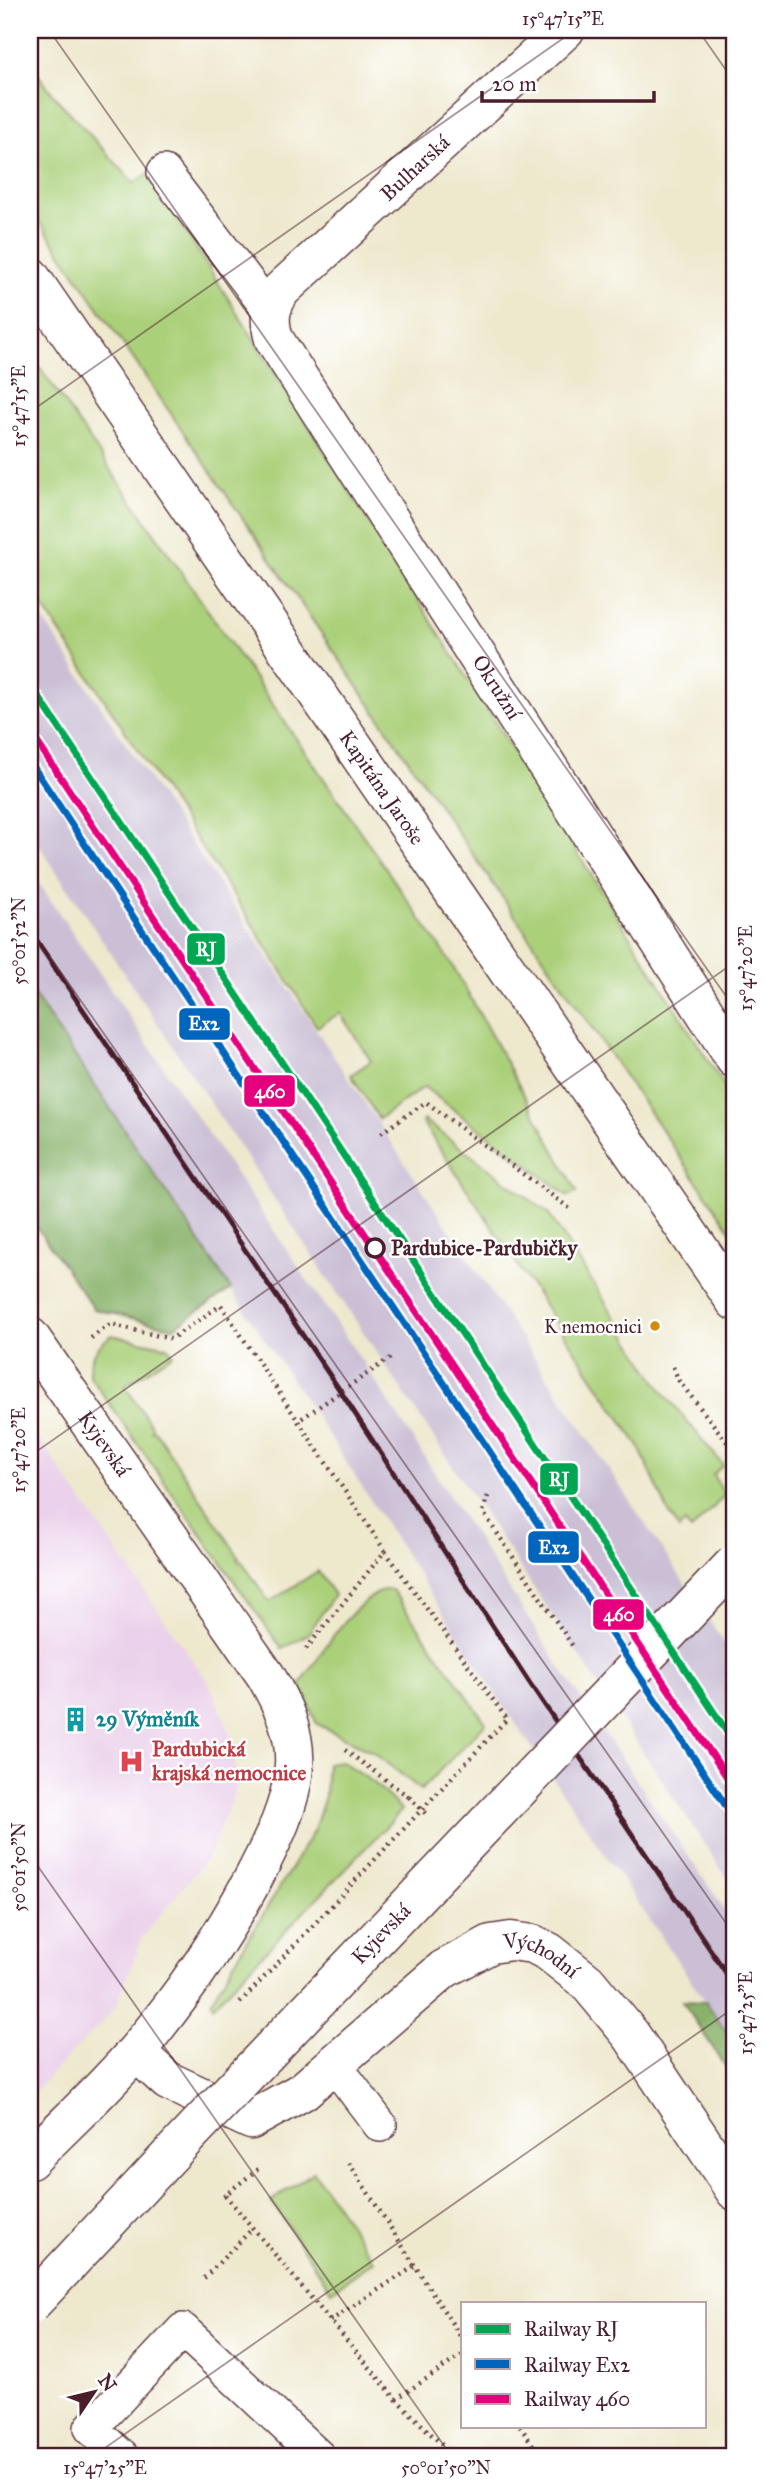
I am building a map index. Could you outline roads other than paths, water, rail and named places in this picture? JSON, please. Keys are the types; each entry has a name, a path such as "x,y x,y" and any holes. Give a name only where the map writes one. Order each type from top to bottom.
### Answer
{"street":[{"name":"Bulharská","path":"270,311 281,290 565,30"},
{"name":"Kapitána Jaroše","path":"30,276 735,1301"},
{"name":"Okružní","path":"270,311 274,339 735,1059"},
{"name":"Kyjevská","path":"40,1352 266,1676 285,1712 295,1763 286,1806 263,1860 232,1918 201,1968 135,2052"},
{"name":"Kyjevská","path":"30,2305 198,2124 735,1563"},
{"name":"Východní","path":"135,2052 168,2081 251,2120 303,2091 444,1969 491,1944 511,1941 533,1944 549,1952 587,1982 631,2035 735,2191"},
{"path":"30,2160 135,2052"}],"lane":[{"path":"164,172 270,311"},
{"path":"334,2064 380,2125"},
{"path":"122,2457 91,2428 183,2330 319,2457"}],"railway":[{"path":"30,931 341,1392 529,1682 735,1986"}],"rail line":[{"name":"RJ","path":"30,684 735,1744"},
{"name":"460","path":"37,742 735,1789"},
{"name":"Ex2","path":"30,762 728,1809"}],"place":[{"name":"Pardubice-Pardubičky","path":"375,1248"},
{"name":"K nemocnici","path":"655,1326"},
{"name":"29 Výměník","path":"76,1719"},
{"name":"Pardubická krajská nemocnice","path":"132,1761"}]}
